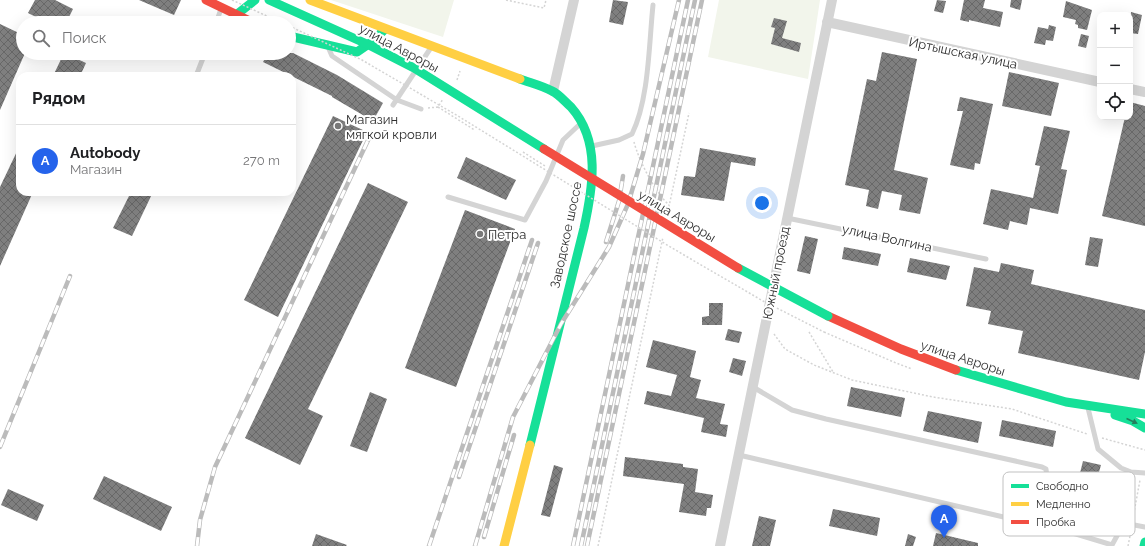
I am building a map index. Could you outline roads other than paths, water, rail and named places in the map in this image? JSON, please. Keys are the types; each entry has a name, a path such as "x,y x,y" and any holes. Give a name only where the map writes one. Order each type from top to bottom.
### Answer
{"main road":[{"path":"206,0 236,15 255,0"},
{"name":"улица Авроры","path":"269,0 369,45 414,68 752,277 828,316 899,350 964,374 1025,391 1090,406 1133,421 1145,428"},
{"name":"Заводское шоссе","path":"310,0 431,47 553,91 562,98 582,122 591,146 591,194 561,324 504,546"},
{"path":"296,38 357,52 373,41 385,29"},
{"name":"улица Авроры","path":"1090,406 1123,409 1145,414"},
{"path":"1144,546 1145,542"}],"street":[{"path":"553,91 574,0"},
{"name":"Южный проезд","path":"720,546 832,0"},
{"name":"Иртышская улица","path":"827,22 1097,81"},
{"path":"1133,90 1145,92"}],"lane":[{"path":"591,146 620,140 632,134 638,122 644,92 653,5"},
{"path":"219,16 222,8"},
{"path":"327,46 332,56 397,100 421,109"},
{"path":"394,105 431,47"},
{"path":"198,72 202,60"},
{"path":"448,197 525,220 546,181 563,140 582,122"},
{"name":"улица Волгина","path":"787,218 986,259"},
{"path":"753,387 792,410 1042,467 1046,469 1046,472"},
{"path":"1090,406 1098,449 1121,468 1131,472 1143,472"},
{"path":"738,455 1003,517"},
{"path":"1135,525 1145,527"},
{"path":"1083,536 1112,545 1117,536"}],"railway":[{"path":"475,546 513,417 561,324 609,247 628,204 643,154 679,0"},
{"path":"573,546 688,0"},
{"path":"581,546 695,0"},
{"path":"587,546 702,0"},
{"path":"197,546 200,520 215,467 370,136"},
{"path":"606,242 619,201 623,176"},
{"path":"429,546 532,240"},
{"path":"459,477 538,243"},
{"path":"0,447 70,276"},
{"path":"484,537 514,435"}],"place":[{"name":"Магазин мягкой кровли","path":"338,126"},
{"name":"Петра","path":"480,234"},
{"name":"Autobody","path":"944,538"}]}
